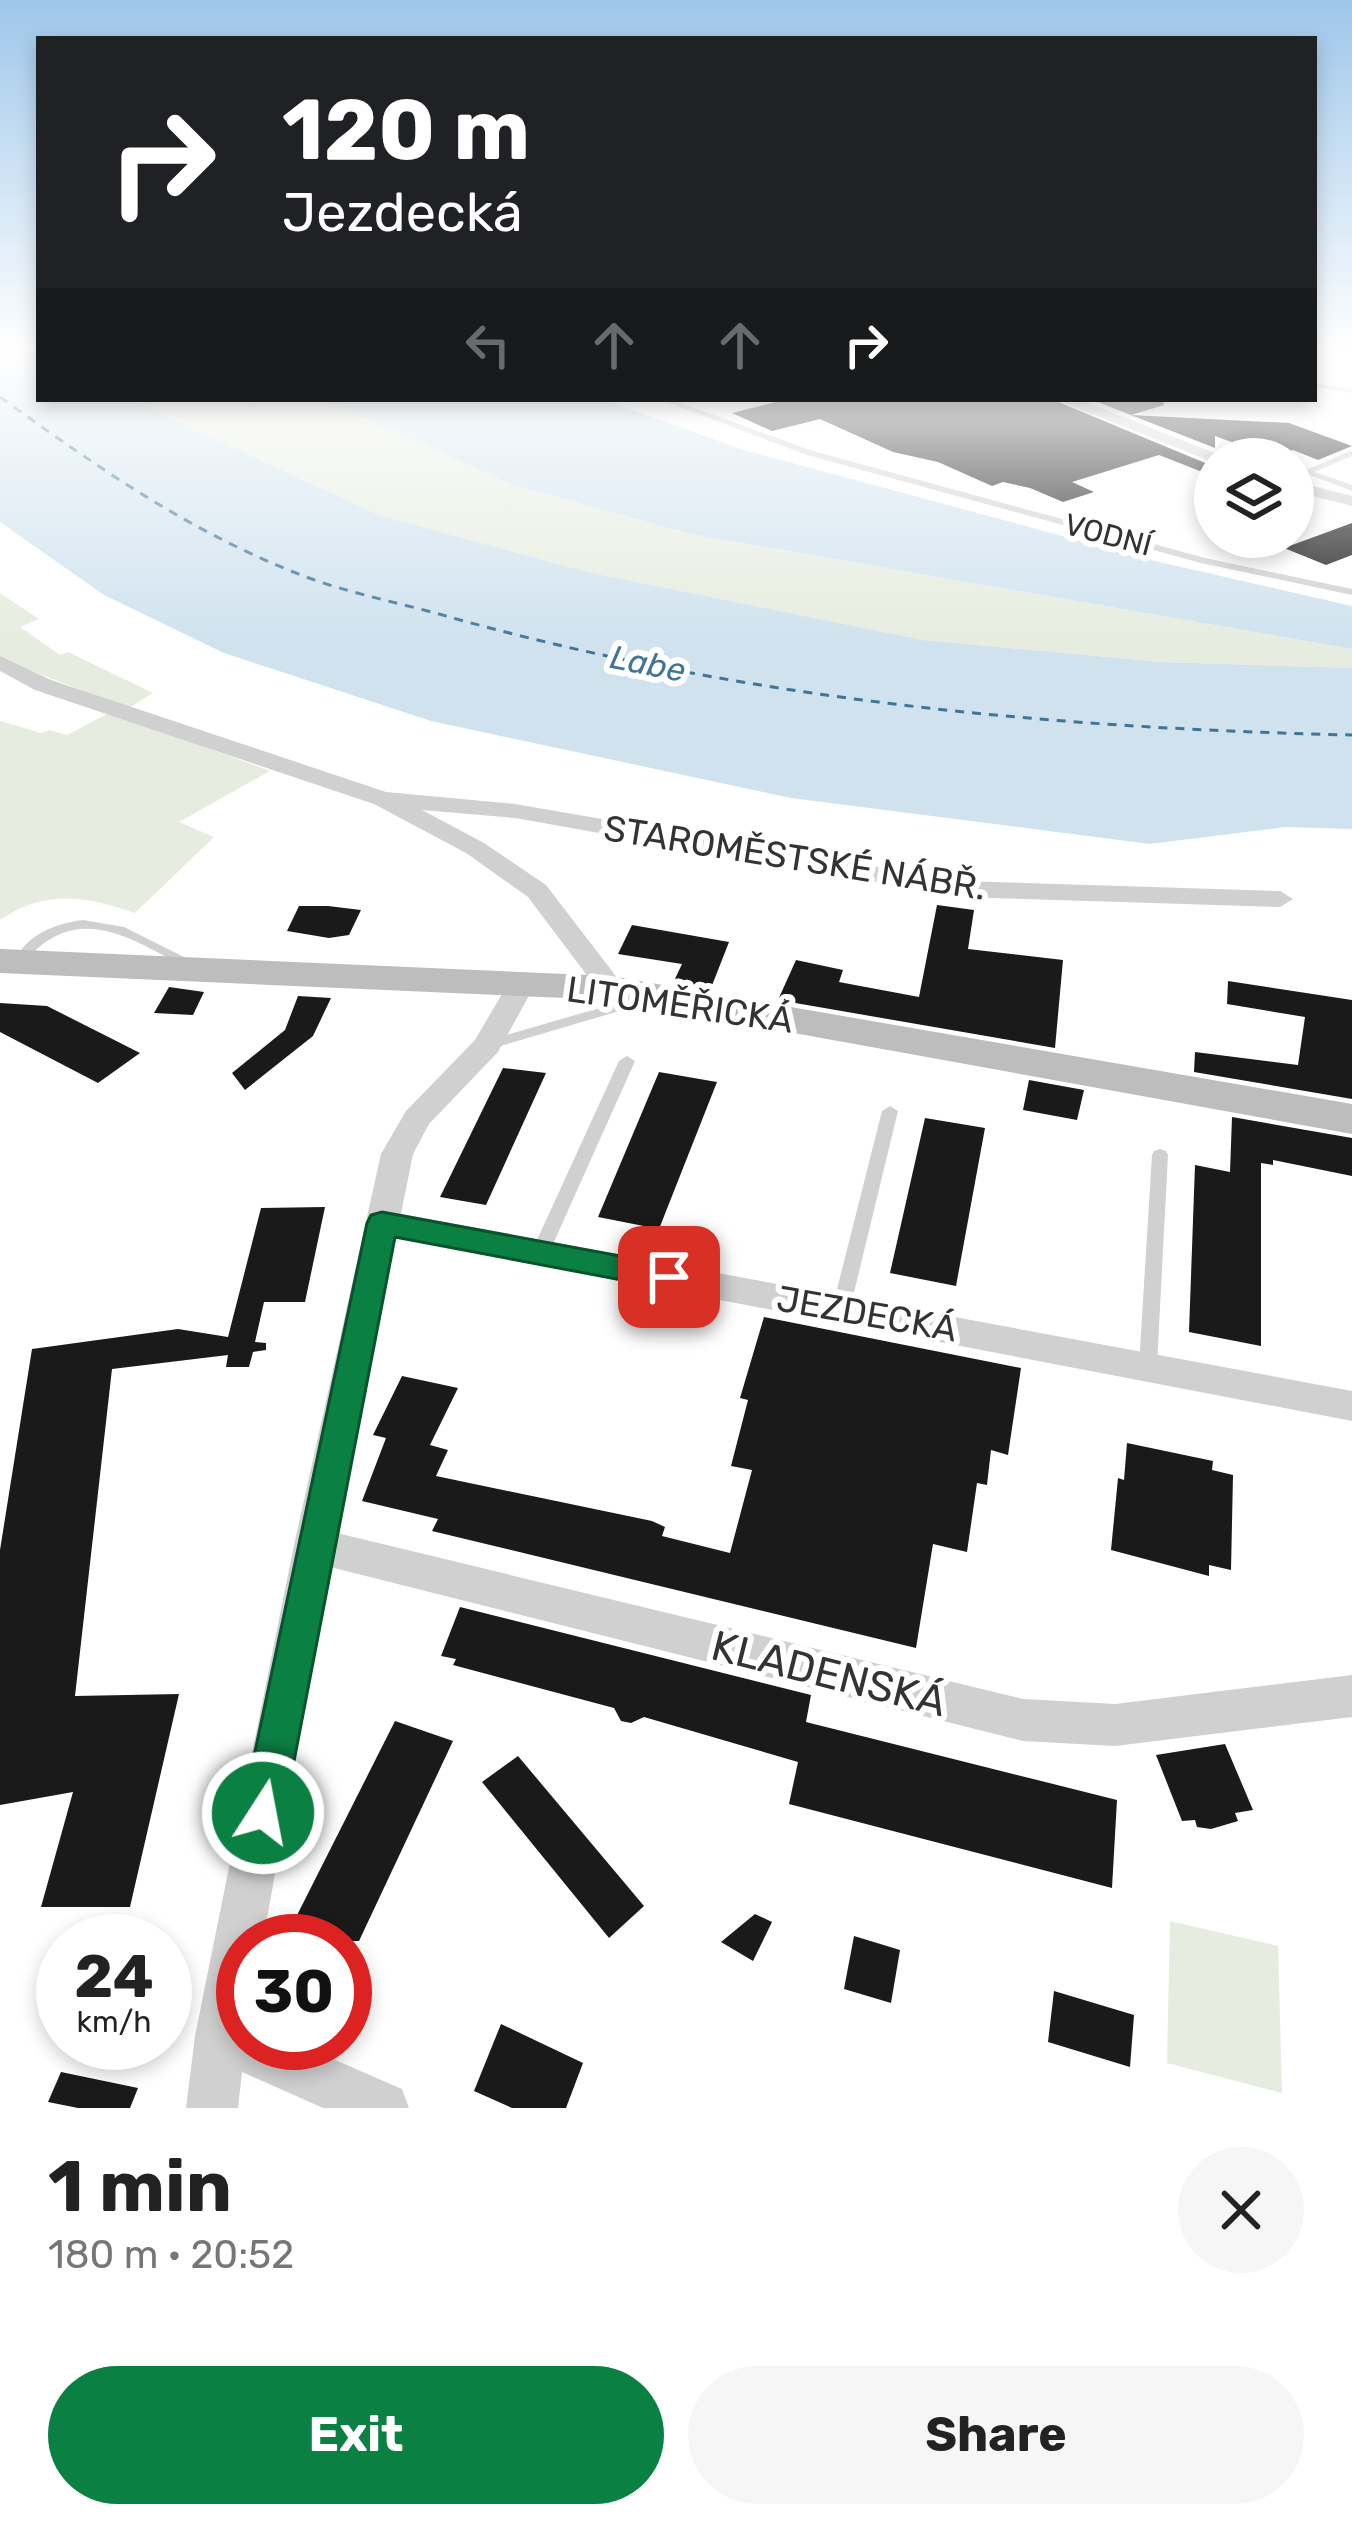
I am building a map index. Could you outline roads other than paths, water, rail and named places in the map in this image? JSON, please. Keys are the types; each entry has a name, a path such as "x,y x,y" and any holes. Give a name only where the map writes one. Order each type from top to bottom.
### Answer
{"main road":[{"name":"LITOMĚŘICKÁ","path":"10,961 610,988 1352,1119"}],"street":[{"path":"1314,491 1352,501"},
{"name":"STAROMĚSTSKÉ NÁBŘ.","path":"0,662 43,685 383,800 475,848 537,891 610,988"},
{"name":"STAROMĚSTSKÉ NÁBŘ.","path":"383,800 515,811 960,889 1280,899"},
{"path":"244,1914 314,1545 397,1154 417,1118 487,1045 522,983"},
{"name":"JEZDECKÁ","path":"382,1223 1352,1406"},
{"name":"KLADENSKÁ","path":"314,1545 1023,1720 1115,1725 1352,1696"},
{"path":"212,2108 217,2070"},
{"path":"297,2070 382,2108"}],"lane":[{"name":"VODNÍ","path":"809,450 1204,561 1352,592"},
{"path":"1352,453 1306,472 1352,488"},
{"path":"487,1045 657,995"},
{"path":"541,1253 627,1061"},
{"path":"841,1309 890,1111"},
{"path":"1148,1365 1160,1155"}],"water":[{"name":"Labe","path":"0,450 240,450 379,515 588,572 923,640 1161,662 1352,668 1352,829 1285,827 1150,844 791,798 431,721 224,653 104,595 0,522"},
{"path":"436,450 746,450 1151,560 1352,606 1352,649 691,534 510,484"}]}
